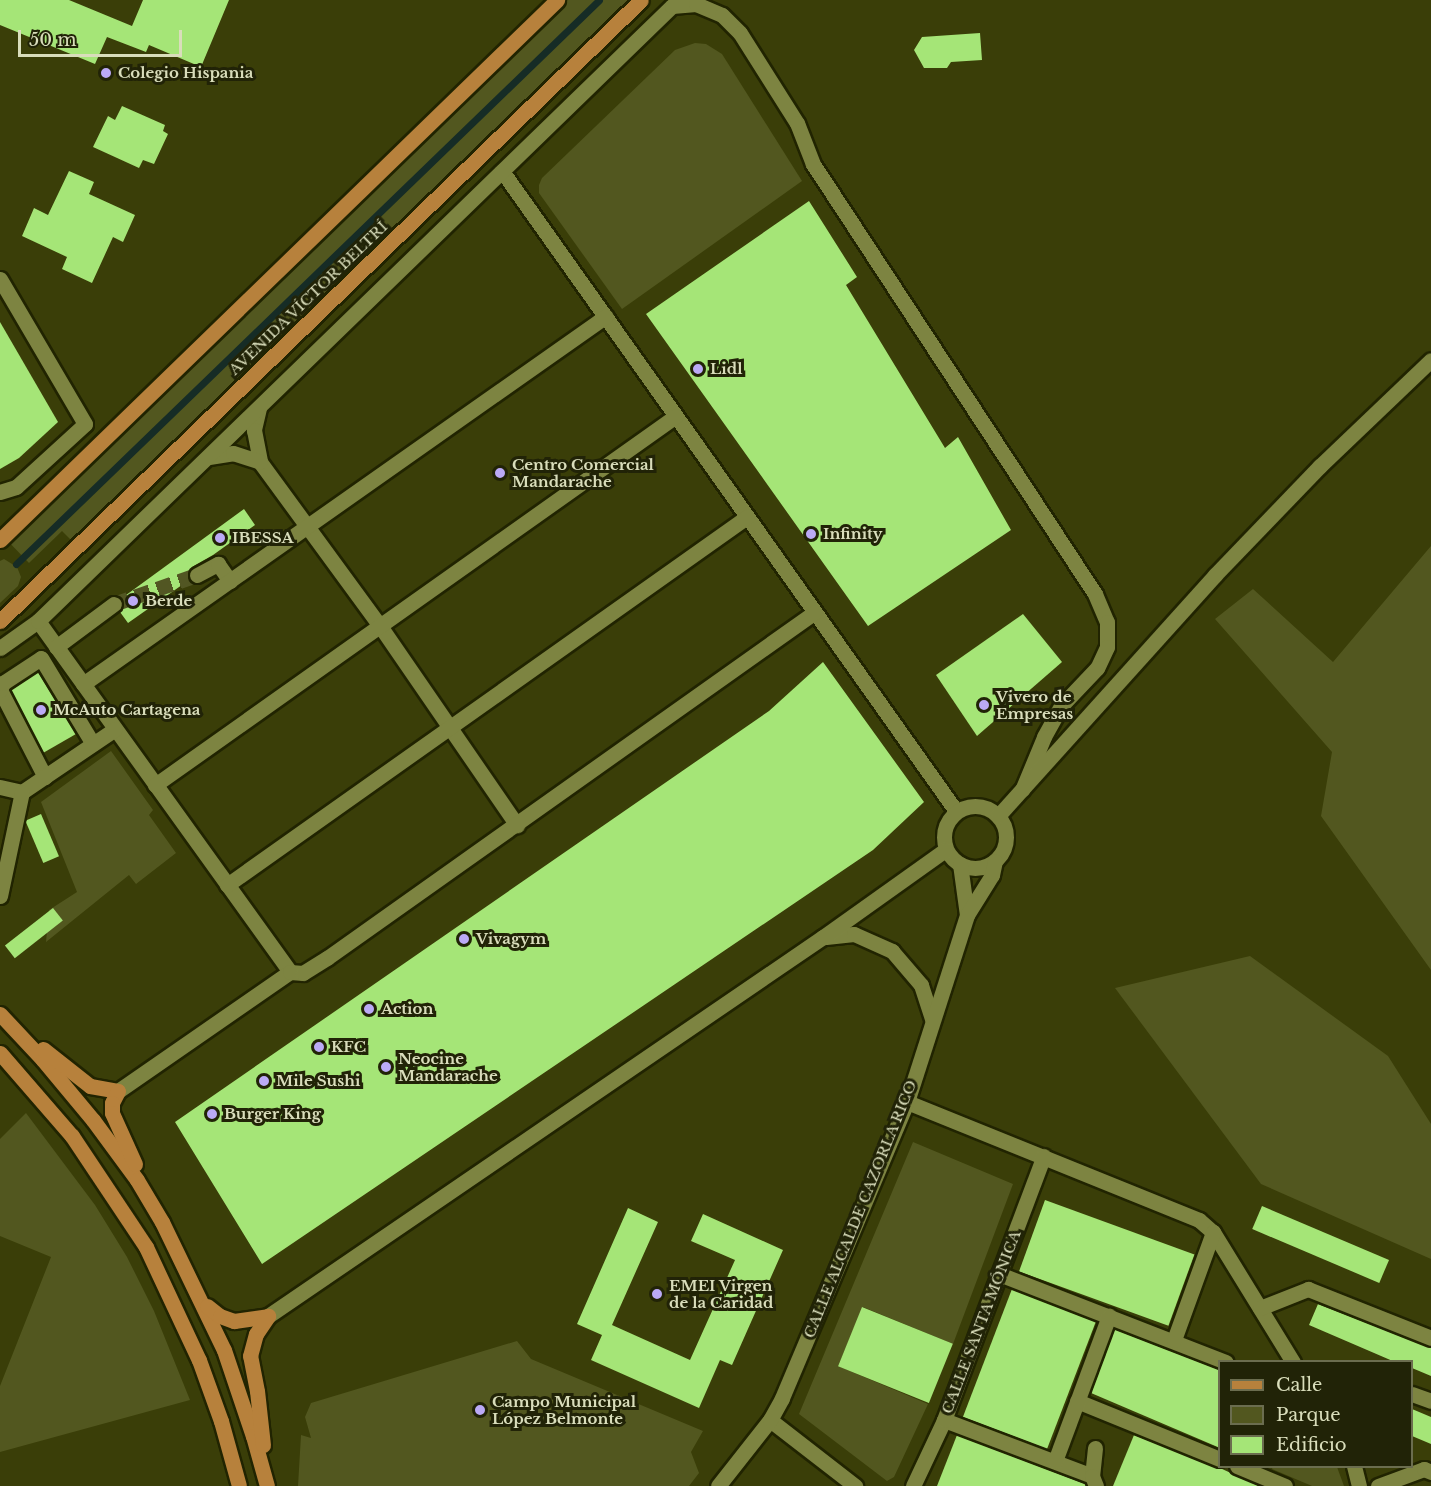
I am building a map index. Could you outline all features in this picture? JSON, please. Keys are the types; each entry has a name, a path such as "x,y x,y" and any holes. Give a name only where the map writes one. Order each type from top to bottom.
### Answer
{"main road":[{"path":"0,540 557,0"},
{"name":"AVENIDA VÍCTOR BELTRÍ","path":"0,621 641,0"},
{"path":"3,1017 90,1086 118,1091 112,1103 114,1119 202,1301 235,1380 267,1486"},
{"path":"3,1017 93,1120 137,1180 162,1222"},
{"path":"0,1053 72,1136 146,1247 199,1360 239,1486"},
{"path":"202,1301 220,1317 234,1321 268,1316"},
{"path":"267,1486 257,1391 250,1356 256,1334 268,1316"}],"street":[{"path":"0,648 38,621 675,3 704,6 722,15 740,33 797,123 813,164 1095,594 1107,622 1107,647 1097,668 1062,706 1044,737 1022,790"},
{"path":"502,171 956,811"},
{"path":"0,279 85,424 16,487 0,492"},
{"path":"83,684 606,316"},
{"path":"998,816 1200,590 1320,466 1431,360"},
{"path":"259,408 254,430 260,462 380,626 517,825"},
{"path":"155,785 676,416"},
{"path":"209,457 233,453 260,462"},
{"path":"227,885 747,517"},
{"path":"197,575 218,564 230,581"},
{"path":"56,646 114,604"},
{"path":"118,1091 290,972 303,973 517,825 815,612"},
{"path":"38,621 290,972"},
{"path":"45,777 0,690 3,683 41,658 93,744"},
{"path":"0,896 22,792 115,729"},
{"path":"0,787 22,792"},
{"path":"967,915 992,875 995,861 1005,843 1005,832 998,816 983,807 972,806 956,811 945,825 945,850 960,864 983,867 995,861"},
{"path":"268,1316 824,937 945,850"},
{"path":"960,864 967,915"},
{"name":"CALLE ALCALDE CAZORLA RICO","path":"718,1486 770,1420 907,1102 967,915"},
{"path":"824,937 854,934 892,951 921,985 932,1019"},
{"path":"907,1102 1199,1220 1213,1232 1292,1360"},
{"name":"CALLE SANTA MÓNICA","path":"913,1486 944,1420 1044,1156"},
{"path":"1174,1340 1213,1232"},
{"path":"999,1274 1221,1360"},
{"path":"1260,1308 1308,1289 1431,1338"},
{"path":"1054,1461 1109,1316"},
{"path":"1413,1394 1431,1401"},
{"path":"1077,1401 1218,1458"},
{"path":"770,1420 855,1486"},
{"path":"944,1420 1054,1461 1094,1481 1095,1448"},
{"path":"1240,1468 1285,1486"},
{"path":"1354,1468 1359,1486"},
{"path":"1378,1486 1424,1469 1431,1472"}],"green space":[{"path":"557,0 641,0 77,546 62,531 29,563 3,536"},
{"path":"695,43 706,44 722,54 802,181 622,309 539,193 539,185 542,178 675,50"},
{"path":"1431,546 1431,970 1321,816 1332,752 1215,619 1253,589 1333,662"},
{"path":"4,559 17,567 21,577 18,586 0,603 0,561"},
{"path":"111,751 153,810 149,815 176,853 136,884 129,875 46,942 49,910 77,892 41,802"},
{"path":"1250,956 1388,1056 1431,1124 1431,1259 1261,1184 1115,988"},
{"path":"26,1113 95,1205 127,1257 154,1311 190,1400 0,1452 0,1386 51,1257 0,1236 0,1139"},
{"path":"913,1142 1013,1184 953,1344 863,1307 838,1366 928,1404 894,1477 887,1481 799,1414"},
{"name":"Campo Municipal López Belmonte","path":"517,1341 531,1359 703,1431 691,1452 699,1473 689,1486 298,1486 301,1435 311,1438 305,1417 311,1403"},
{"path":"1337,1468 1344,1486 1312,1486 1272,1469"}],"building":[{"path":"0,0 69,0 132,26 143,0 229,0 201,67 149,45 146,52 107,37 95,64 0,25"},
{"path":"980,33 982,60 951,62 947,68 924,68 914,50 922,37"},
{"path":"122,106 165,125 163,131 168,134 154,164 143,160 139,168 93,147 108,116 115,120"},
{"path":"69,171 94,182 89,194 135,215 123,242 113,237 92,283 62,269 67,257 22,236 34,208 48,215"},
{"path":"809,201 857,277 846,285 945,448 958,437 1011,530 868,626 646,314"},
{"path":"0,322 58,422 19,458 0,469"},
{"path":"244,509 255,525 192,567 187,574 189,580 128,623 120,612 124,603 122,598"},
{"name":"Vivero de Empresas","path":"1023,614 1062,662 977,736 936,675"},
{"path":"823,662 924,802 873,850 262,1264 175,1122 769,711"},
{"name":"McAuto Cartagena","path":"38,672 76,734 43,753 11,690"},
{"path":"41,814 59,856 43,863 25,821"},
{"path":"53,908 63,921 15,958 5,946"},
{"path":"1045,1200 1194,1254 1168,1326 1019,1271"},
{"path":"1262,1206 1389,1260 1379,1283 1252,1229"},
{"path":"628,1208 658,1222 612,1325 690,1360 735,1260 691,1241 703,1214 783,1250 732,1365 720,1360 699,1408 591,1360 602,1335 577,1324"},
{"path":"1012,1289 1096,1321 1047,1449 963,1417"},
{"path":"1318,1304 1431,1348 1431,1376 1413,1368 1413,1360 1390,1360 1309,1325"},
{"path":"862,1307 953,1344 929,1403 838,1366"},
{"path":"1114,1329 1218,1369 1218,1447 1091,1393"},
{"path":"1413,1409 1431,1417 1431,1444 1413,1436"},
{"path":"957,1435 1085,1484 1086,1486 937,1486"},
{"path":"1134,1435 1220,1468 1259,1486 1113,1486"}],"waterway":[{"path":"16,564 599,0"}],"tunnel":[{"path":"114,604 197,575"}],"place":[{"name":"Colegio Hispania","path":"106,73"},
{"name":"Lidl","path":"698,369"},
{"name":"Centro Comercial Mandarache","path":"500,473"},
{"name":"Infinity","path":"811,534"},
{"name":"IBESSA","path":"220,538"},
{"name":"Berde","path":"133,601"},
{"name":"Vivero de Empresas","path":"984,705"},
{"name":"McAuto Cartagena","path":"41,710"},
{"name":"Vivagym","path":"464,939"},
{"name":"Action","path":"369,1009"},
{"name":"KFC","path":"319,1047"},
{"name":"Neocine Mandarache","path":"386,1067"},
{"name":"Mile Sushi","path":"264,1081"},
{"name":"Burger King","path":"212,1114"},
{"name":"EMEI Virgen de la Caridad","path":"657,1294"},
{"name":"Campo Municipal López Belmonte","path":"480,1410"}]}
